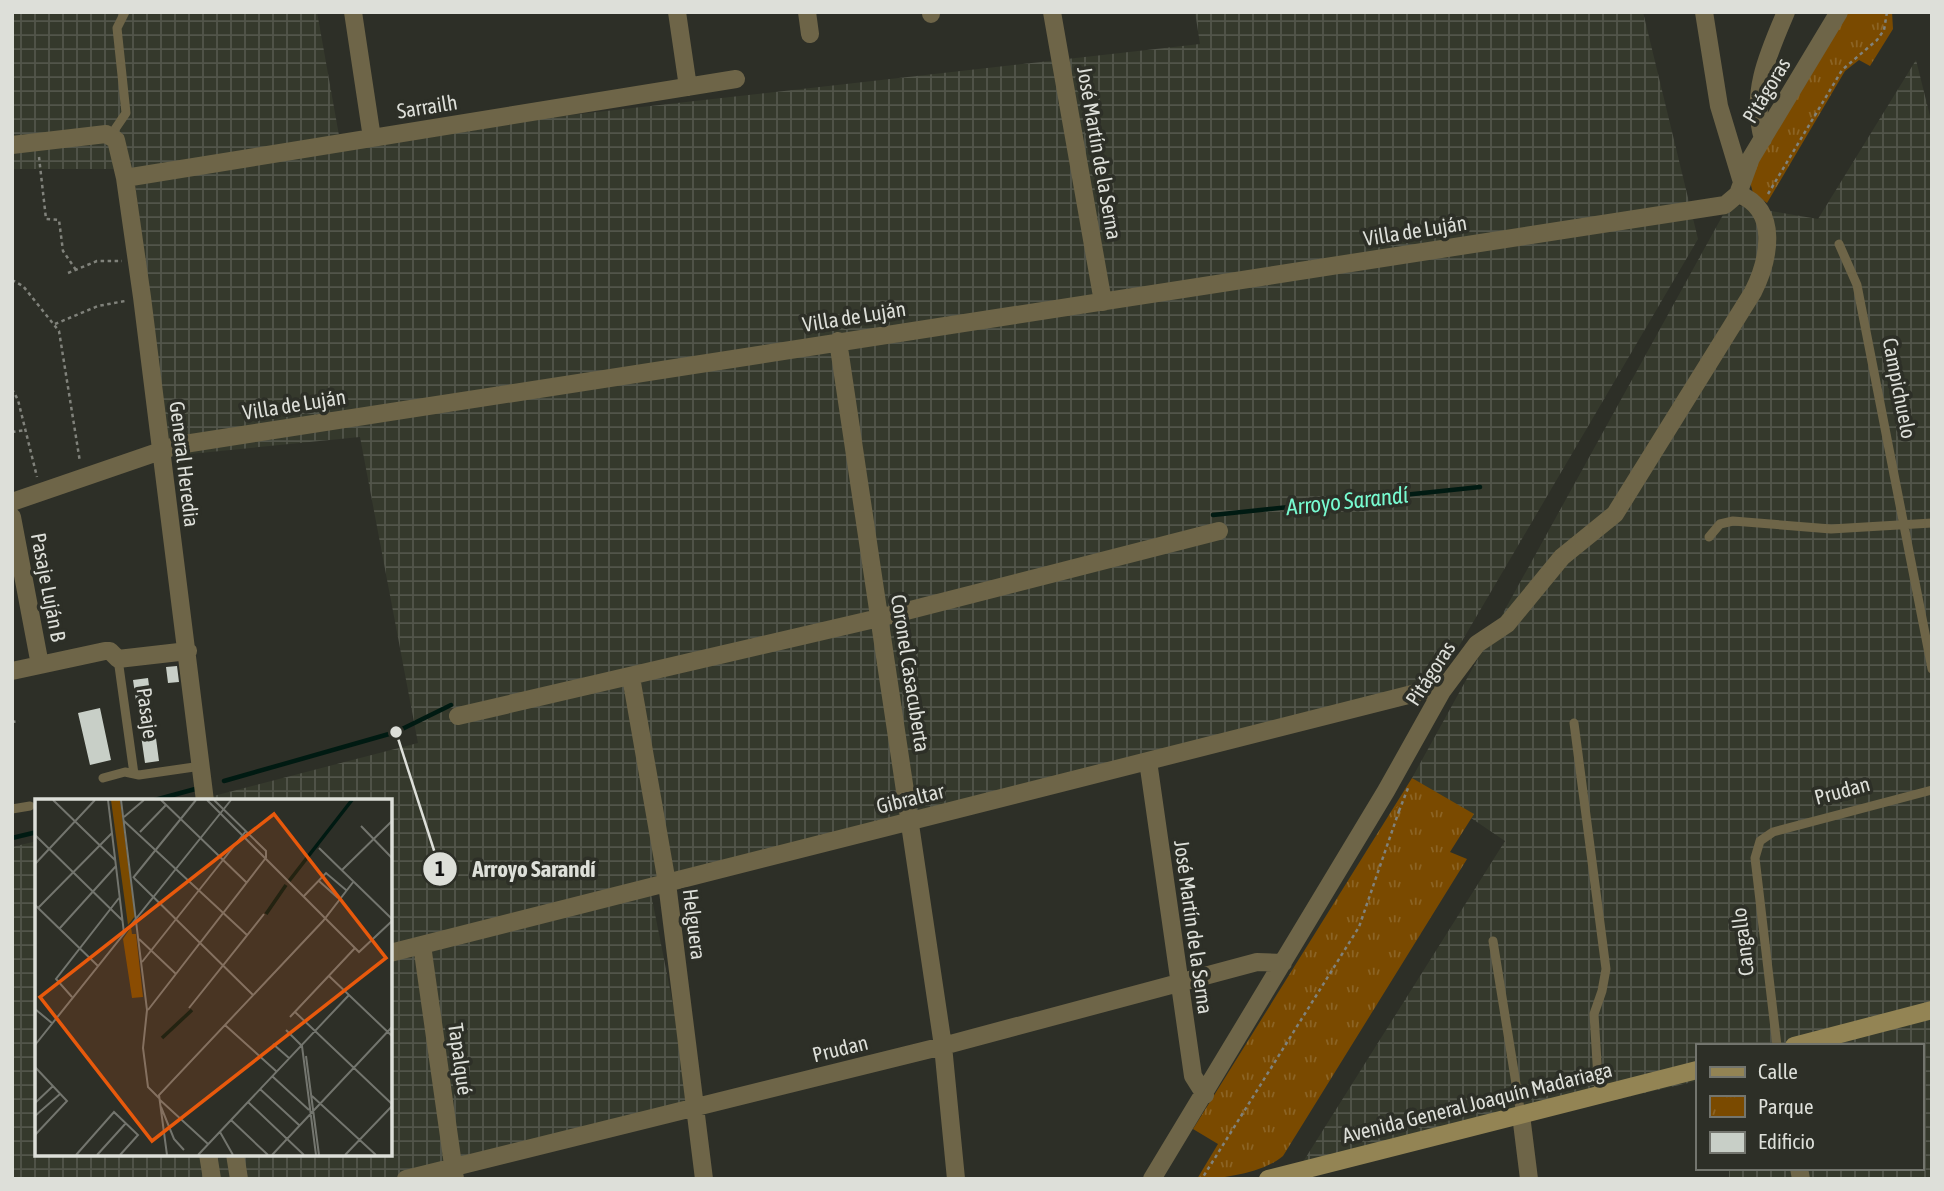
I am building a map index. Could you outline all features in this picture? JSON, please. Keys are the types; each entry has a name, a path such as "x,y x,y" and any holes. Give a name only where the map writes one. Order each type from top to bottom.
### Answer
{"main road":[{"path":"1802,1044 1932,1010"},
{"name":"Avenida General Joaquín Madariaga","path":"1268,1179 1696,1070"}],"street":[{"path":"354,12 372,138"},
{"path":"677,12 688,87"},
{"path":"807,12 810,34"},
{"name":"José Martín de la Serna","path":"1052,12 1103,302"},
{"path":"1704,12 1717,97 1740,186"},
{"path":"1763,139 1757,114 1760,80 1786,12"},
{"name":"Pitágoras","path":"1152,1179 1386,791 1442,691 1468,653 1486,636 1507,624 1562,557 1615,514 1753,292 1766,257 1767,231 1762,210 1740,186 1763,139 1839,12"},
{"name":"Sarrailh","path":"125,178 736,79"},
{"path":"12,145 111,135"},
{"name":"General Heredia","path":"111,135 116,139 125,178 142,297 205,799"},
{"name":"Villa de Luján","path":"12,502 160,450 192,443 838,341 1712,208 1730,203 1740,186"},
{"name":"Coronel Casacuberta","path":"838,341 943,1046 956,1179"},
{"name":"Pasaje Luján B","path":"12,517 40,665"},
{"path":"458,716 879,618 1219,531"},
{"path":"12,671 105,651 110,651 118,659 188,650"},
{"name":"Helguera","path":"631,677 667,883 704,1179"},
{"name":"Gibraltar","path":"392,952 1424,691 1442,691"},
{"name":"José Martín de la Serna","path":"1148,761 1193,1076 1205,1095"},
{"name":"Tapalqué","path":"422,945 455,1173"},
{"name":"Prudan","path":"406,1179 455,1173 695,1106 943,1046 1257,962 1283,963"},
{"path":"1521,1115 1529,1179"},
{"path":"208,1156 212,1179"},
{"path":"235,1156 239,1179"}],"lane":[{"path":"111,135 126,113 117,29 125,12"},
{"name":"Campichuelo","path":"1839,244 1857,285 1932,668"},
{"path":"1709,537 1720,524 1733,521 1806,528 1904,527 1932,523"},
{"name":"Pasaje","path":"118,659 134,774"},
{"path":"1574,723 1606,969 1594,1014 1600,1095"},
{"path":"103,778 125,772 134,774 201,766"},
{"name":"Prudan","path":"1765,836 1932,790"},
{"path":"12,809 30,806"},
{"name":"Cangallo","path":"1765,836 1755,858 1777,1044"},
{"path":"1493,941 1521,1115"}],"path":[{"path":"37,143 46,219 59,220 63,251 76,270"},
{"path":"68,273 97,261 135,262"},
{"path":"12,279 23,286 59,331 82,476"},
{"path":"54,325 98,306 142,297"},
{"path":"12,389 18,400 41,493"},
{"path":"12,432 25,430"},
{"path":"12,722 19,721"},
{"path":"1198,1179 1203,1177 1359,927 1399,811 1386,791"}],"shaded area":[{"path":"12,12 317,12 340,141 1200,44 1195,12 1643,12 1698,239 1428,699 650,889 693,1104 393,1179 12,1179 12,847 35,841 35,1156 392,1156 392,799 202,799 418,743 360,437 170,456 133,169 12,169"},
{"path":"1916,60 1932,124 1932,1179 1729,1179 1729,1170 1923,1170 1923,1044 1696,1044 1696,1081 1296,1173 1505,841 1412,778 1729,204 1818,219"}],"green space":[{"path":"1846,12 1892,12 1893,29 1870,66 1859,60 1845,71 1767,203 1753,193 1749,178"},
{"path":"1412,778 1474,814 1450,852 1467,859 1283,1156 1265,1167 1242,1174 1197,1179 1218,1144 1193,1129"}],"building":[{"path":"177,666 179,682 168,683 166,667"},
{"path":"148,678 159,761 145,763 133,680"},
{"path":"100,708 111,760 90,765 78,713"}],"waterway":[{"name":"Arroyo Sarandí","path":"1213,515 1480,487"},
{"name":"Arroyo Sarandí","path":"224,781 396,732 451,705"},
{"name":"Arroyo Sarandí","path":"158,799 199,788"},
{"name":"Arroyo Sarandí","path":"12,838 35,832"}],"place":[{"name":"Arroyo Sarandí","path":"396,732"}]}
